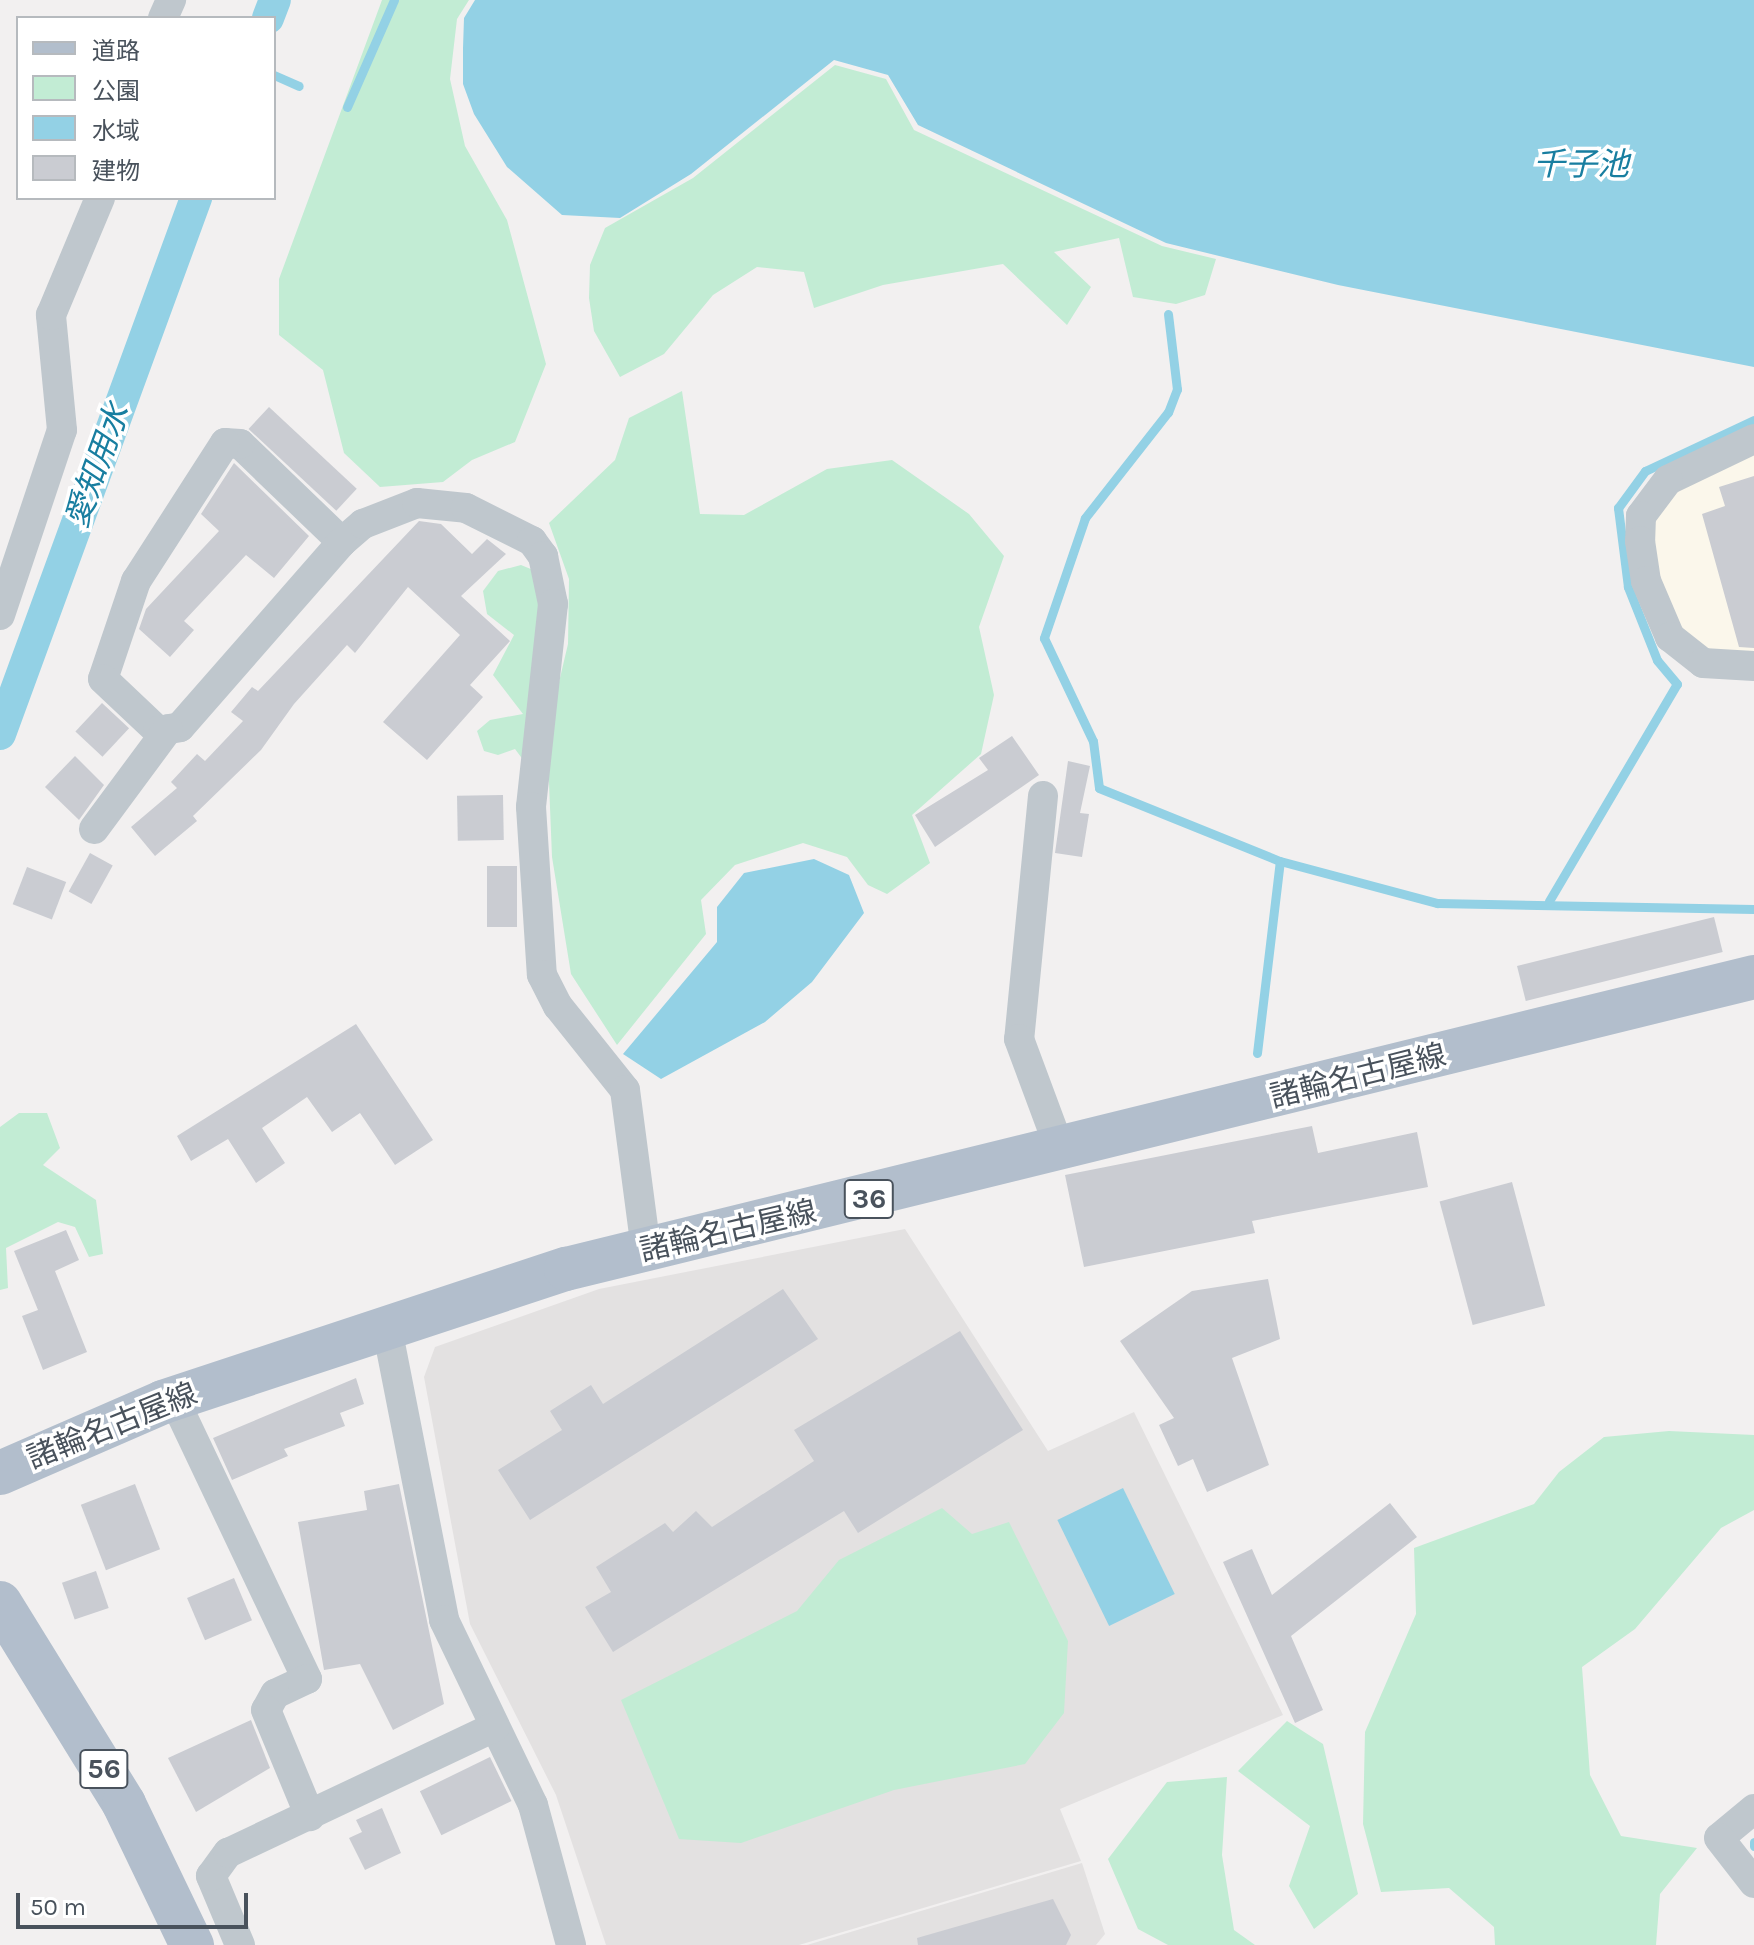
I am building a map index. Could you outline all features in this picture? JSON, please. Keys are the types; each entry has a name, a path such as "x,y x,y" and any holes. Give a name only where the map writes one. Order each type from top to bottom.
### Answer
{"main road":[{"name":"諸輪名古屋線","path":"0,1473 174,1399 386,1323 646,1249 1061,1152 1754,977"},
{"name":"56","path":"0,1603 124,1804 192,1945"}],"street":[{"path":"0,615 62,430 51,315 99,200"},
{"path":"1754,439 1668,480 1641,516 1640,541 1646,581 1670,637 1703,663 1754,666"},
{"path":"342,542 240,444 225,443 136,581 101,667 103,679 158,731 180,727 342,542 363,524 417,503 466,508 517,531 543,556 553,604 536,738 531,869 542,975 558,1006 625,1090 646,1249"},
{"path":"94,829 168,729"},
{"path":"1043,796 1019,1039 1061,1152"},
{"path":"386,1323 444,1620 533,1805 571,1945"},
{"path":"174,1399 307,1679 275,1694 266,1710 310,1816"},
{"path":"240,1945 211,1876 228,1853 495,1727"},
{"path":"1754,1809 1719,1838 1754,1883"}],"shaded area":[{"path":"1754,450 1754,655 1692,648 1651,580 1650,518 1674,485"},
{"path":"905,1229 1048,1451 1134,1412 1283,1715 1060,1809 1081,1861 799,1945 606,1945 556,1795 470,1624 424,1377 435,1347 599,1289"},
{"path":"1082,1863 1105,1934 1096,1945 807,1945"}],"green space":[{"path":"382,0 469,0 457,19 450,79 465,146 507,220 546,364 515,442 472,460 443,482 380,487 344,453 323,370 279,335 279,279"},
{"path":"835,65 886,79 914,130 1162,246 1216,259 1205,295 1176,304 1133,297 1119,238 1054,252 1091,287 1067,325 1003,264 883,285 814,308 804,272 757,267 713,295 664,354 620,377 594,331 589,298 590,265 605,228 693,178"},
{"path":"682,391 700,514 744,515 827,469 892,460 969,514 1004,556 979,627 994,695 981,754 912,815 930,863 887,894 868,885 847,857 803,843 735,865 701,900 706,934 617,1045 571,974 552,857 547,733 568,644 569,579 549,523 615,460 629,418"},
{"path":"521,565 538,572 546,606 524,761 515,749 498,755 484,751 477,731 490,720 523,714 493,675 514,635 487,614 483,591 498,571"},
{"path":"19,1113 47,1113 60,1148 43,1165 96,1200 103,1254 89,1257 75,1227 58,1222 6,1248 8,1288 0,1290 0,1127"},
{"path":"1669,1431 1754,1435 1754,1510 1721,1528 1635,1629 1582,1667 1590,1775 1621,1836 1697,1848 1660,1894 1656,1945 1495,1945 1494,1927 1449,1888 1381,1892 1363,1824 1365,1732 1416,1614 1414,1548 1534,1504 1559,1472 1604,1437"},
{"path":"942,1508 972,1534 1009,1522 1068,1641 1064,1713 1025,1764 894,1790 741,1843 679,1839 621,1700 797,1611 839,1560"},
{"path":"1287,1721 1323,1744 1358,1894 1314,1929 1289,1886 1310,1826 1238,1771"},
{"path":"1227,1777 1222,1855 1234,1930 1255,1945 1168,1945 1138,1929 1108,1859 1167,1782"}],"water":[{"name":"千子池","path":"475,0 1754,0 1754,367 1338,285 1166,243 918,125 888,75 834,60 691,174 620,218 562,215 507,167 474,114 463,84 463,48 464,18"},
{"path":"814,859 849,875 864,913 812,982 765,1022 661,1079 623,1054 717,942 717,907 744,873"},
{"path":"1123,1488 1175,1594 1109,1626 1057,1520"}],"building":[{"path":"269,407 357,489 336,511 249,429"},
{"path":"234,463 309,536 274,578 246,555 184,621 194,630 170,657 139,629 146,609 219,531 201,514"},
{"path":"1754,476 1754,648 1739,647 1702,514 1725,506 1719,487"},
{"path":"419,521 441,524 472,554 487,539 506,554 461,596 510,641 470,685 483,697 427,760 383,722 460,635 408,587 355,653 347,645 294,704 261,750 193,816 197,821 155,856 131,827 177,788 171,782 197,754 205,761 243,721 231,712 252,687 258,691"},
{"path":"102,703 129,728 102,757 75,732"},
{"path":"1012,736 1039,775 935,847 915,815 988,770 979,758"},
{"path":"75,756 104,785 79,820 45,787"},
{"path":"1068,761 1090,766 1080,813 1089,814 1082,857 1055,853"},
{"path":"503,795 504,840 458,841 457,796"},
{"path":"90,853 113,866 91,904 69,891"},
{"path":"487,866 517,866 517,927 487,927"},
{"path":"27,867 66,882 52,919 13,904"},
{"path":"1714,917 1723,952 1526,1001 1517,966"},
{"path":"356,1024 433,1140 395,1165 360,1113 332,1132 307,1097 262,1128 285,1163 256,1183 228,1139 191,1161 177,1136"},
{"path":"1312,1126 1318,1153 1417,1132 1428,1187 1252,1221 1255,1233 1084,1267 1065,1175"},
{"path":"1512,1182 1545,1306 1473,1325 1440,1201"},
{"path":"66,1230 79,1260 55,1271 87,1352 43,1370 22,1316 38,1310 14,1251"},
{"path":"1268,1279 1280,1339 1232,1358 1269,1465 1207,1492 1193,1459 1178,1466 1159,1425 1174,1418 1120,1341 1192,1291"},
{"path":"783,1289 818,1339 530,1520 498,1470 562,1430 550,1411 591,1385 603,1404"},
{"path":"960,1331 1023,1430 858,1533 844,1511 613,1652 585,1607 611,1592 596,1567 665,1523 673,1532 696,1511 712,1527 814,1461 794,1430"},
{"path":"356,1378 364,1404 340,1413 345,1426 284,1449 288,1456 232,1480 213,1438"},
{"path":"135,1484 160,1549 106,1570 81,1505"},
{"path":"399,1484 444,1704 393,1730 360,1664 324,1670 298,1522 367,1510 364,1491"},
{"path":"1390,1503 1417,1537 1291,1636 1323,1710 1295,1723 1223,1562 1252,1549 1272,1595"},
{"path":"96,1571 109,1608 75,1620 62,1583"},
{"path":"234,1578 252,1620 205,1640 187,1598"},
{"path":"251,1720 270,1768 196,1812 168,1758"},
{"path":"490,1757 511,1801 441,1835 420,1791"},
{"path":"382,1808 401,1853 365,1870 349,1838 362,1832 356,1820"},
{"path":"1053,1899 1071,1935 1066,1945 918,1945 917,1938"}],"waterway":[{"name":"愛知用水","path":"269,16 275,0"},
{"path":"347,107 394,0"},
{"path":"276,76 299,86"},
{"name":"愛知用水","path":"0,734 195,200"},
{"path":"1168,314 1177,389 1168,412 1085,518 1044,638 1093,741 1099,788 1280,861 1437,903 1754,909"},
{"path":"1549,901 1677,684 1657,660 1628,587 1618,508 1645,471 1754,420"},
{"path":"1257,1053 1280,861"}]}
